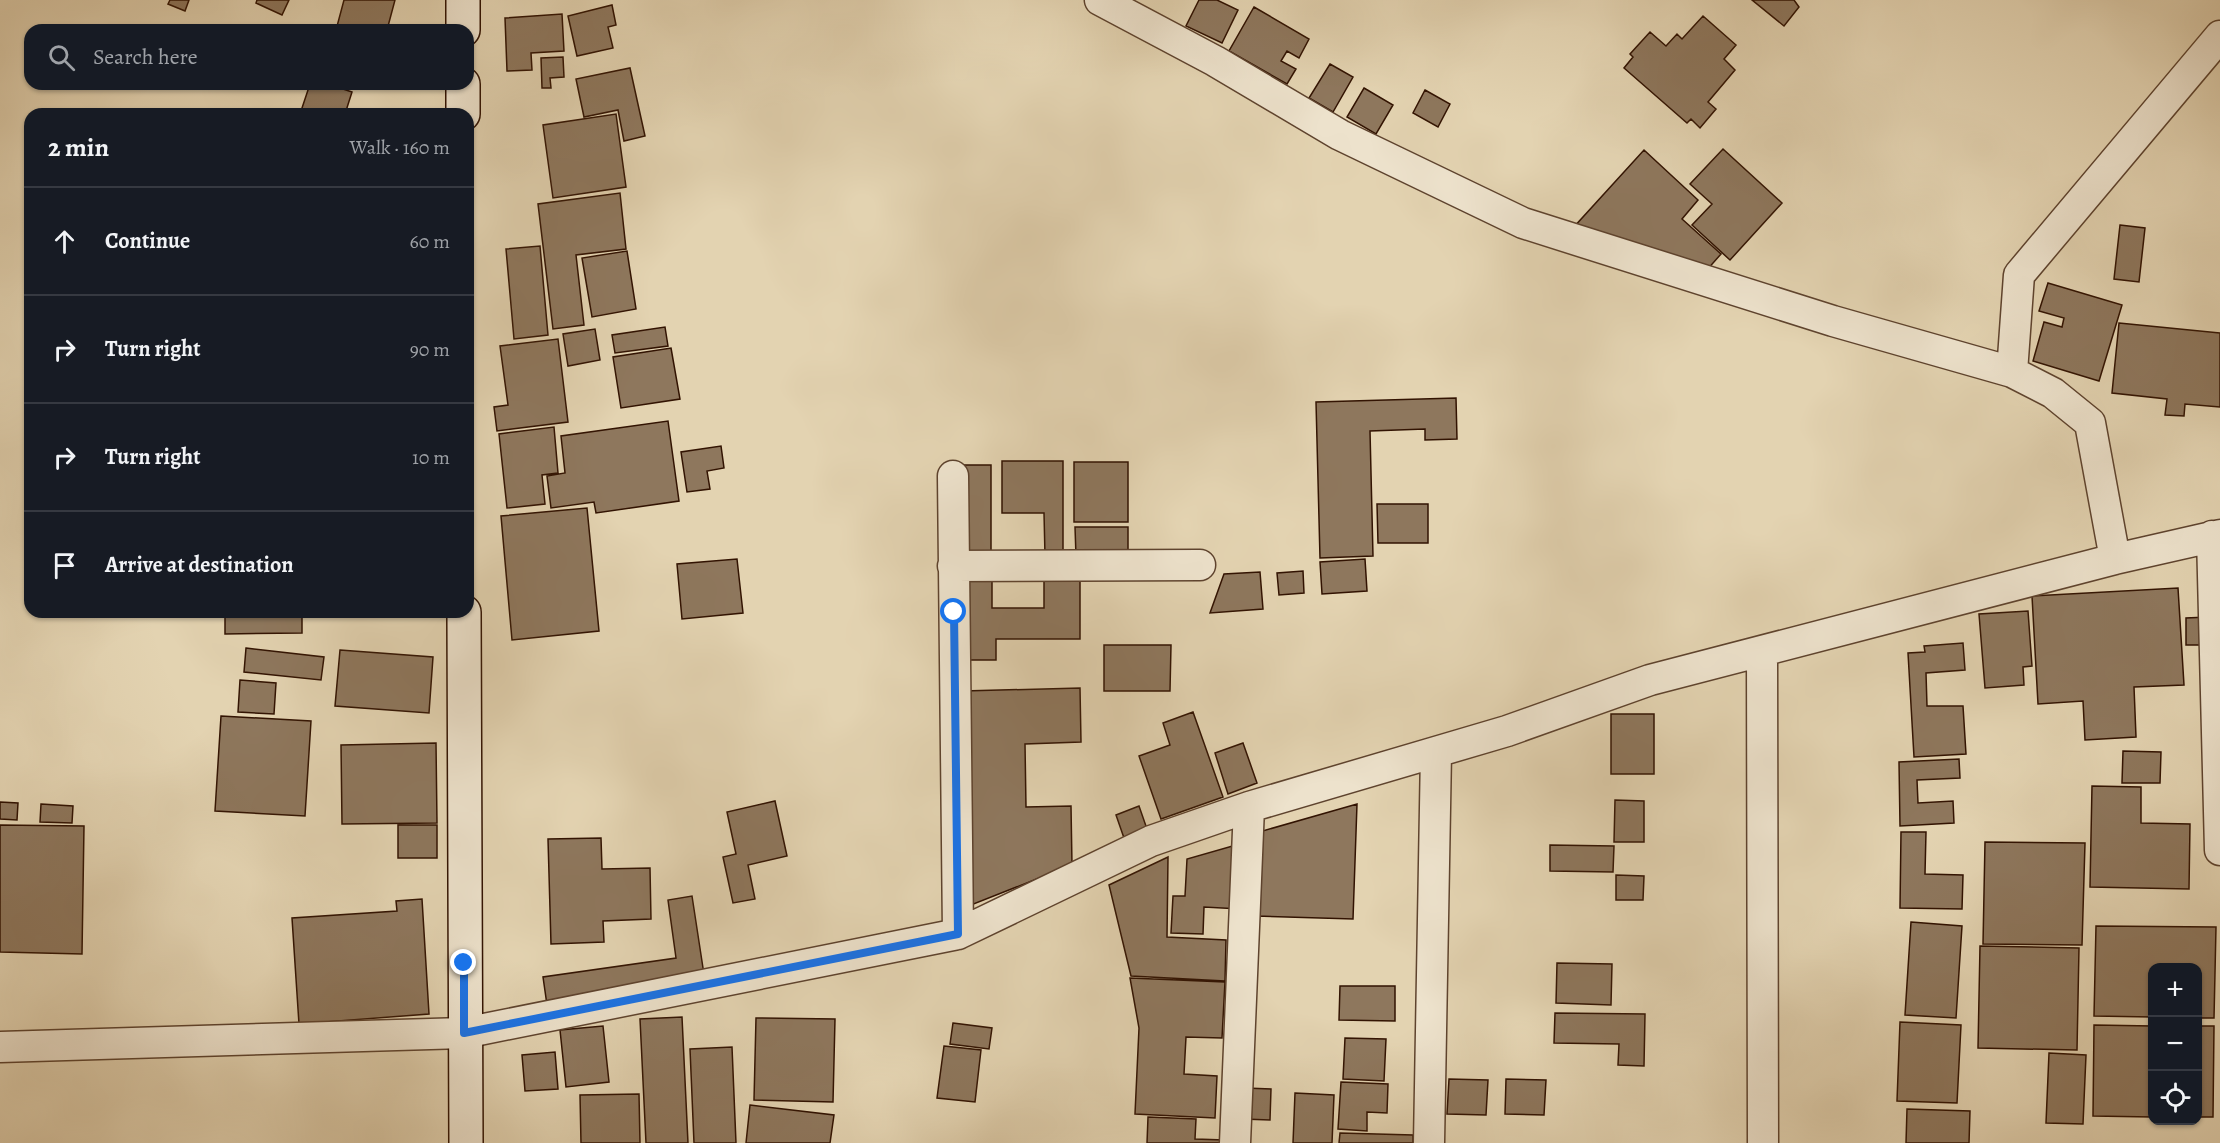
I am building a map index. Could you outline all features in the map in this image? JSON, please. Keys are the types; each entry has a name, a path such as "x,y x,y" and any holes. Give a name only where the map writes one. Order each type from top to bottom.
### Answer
{"main road":[{"path":"463,0 463,24"},
{"path":"463,90 463,108"},
{"path":"464,618 466,1143"}],"street":[{"path":"1100,0 1215,61 1340,135 1523,223 1833,321 2012,372 2054,393 2090,423 2115,559"},
{"path":"2012,372 2019,275 2220,36"},
{"path":"953,476 958,934"},
{"path":"0,1047 464,1033 958,934 1151,841 1249,807 1507,731 1650,680 2115,559 2216,536 2220,850"},
{"path":"953,566 1200,565"},
{"path":"1762,651 1763,1143"},
{"path":"1429,1143 1436,752"},
{"path":"1235,1143 1249,807"}],"building":[{"path":"170,0 189,0 185,11 168,4"},
{"path":"257,0 289,0 282,15 256,3"},
{"path":"344,0 395,0 389,24 338,24"},
{"path":"1199,0 1217,0 1238,10 1222,43 1186,26"},
{"path":"1752,0 1794,0 1799,7 1784,26"},
{"path":"612,5 616,25 608,27 613,48 577,56 568,16"},
{"path":"1254,7 1309,39 1299,58 1287,51 1281,61 1296,69 1287,84 1229,51"},
{"path":"562,14 564,51 531,53 532,70 507,71 505,18"},
{"path":"1703,16 1736,45 1724,59 1735,70 1708,102 1716,109 1700,128 1691,119 1687,123 1624,68 1633,57 1630,54 1650,32 1666,46 1677,34 1682,39"},
{"path":"563,57 564,77 550,78 551,88 542,88 541,58"},
{"path":"1330,64 1353,77 1333,112 1309,98"},
{"path":"630,68 645,136 624,141 618,110 584,117 576,79"},
{"path":"1364,88 1393,105 1376,134 1347,117"},
{"path":"308,90 352,92 347,108 302,108"},
{"path":"1425,90 1450,104 1438,127 1413,113"},
{"path":"616,114 626,187 553,198 543,125"},
{"path":"1723,149 1782,203 1730,260 1692,225 1712,204 1690,184"},
{"path":"1644,150 1698,200 1682,219 1721,254 1706,271 1573,228"},
{"path":"620,193 626,249 576,255 584,325 553,329 538,204"},
{"path":"2120,225 2145,228 2139,282 2114,279"},
{"path":"540,246 548,335 514,339 506,249"},
{"path":"627,251 636,309 592,317 582,258"},
{"path":"2048,283 2122,305 2099,381 2033,361 2044,322 2062,327 2064,318 2039,311"},
{"path":"2119,323 2220,333 2220,407 2185,404 2184,416 2165,415 2167,399 2112,393"},
{"path":"665,327 668,346 615,353 612,335"},
{"path":"595,329 600,360 568,366 563,334"},
{"path":"558,339 568,422 497,431 494,407 508,405 500,346"},
{"path":"671,348 680,399 621,408 613,357"},
{"path":"1456,398 1457,439 1425,440 1425,429 1370,431 1373,556 1320,558 1316,402"},
{"path":"668,421 679,501 596,513 594,502 551,508 547,476 565,473 561,436"},
{"path":"554,427 558,473 542,475 545,504 507,508 499,434"},
{"path":"721,446 724,468 707,471 710,489 687,492 681,452"},
{"path":"1002,461 1063,461 1063,556 1045,556 1044,513 1002,513"},
{"path":"1074,462 1128,462 1128,522 1074,522"},
{"path":"964,465 991,465 991,560 963,560"},
{"path":"1377,504 1428,504 1428,543 1378,543"},
{"path":"587,508 599,631 512,640 501,516"},
{"path":"1075,527 1128,527 1128,555 1076,556"},
{"path":"737,559 743,613 682,619 677,564"},
{"path":"1365,559 1367,591 1322,594 1320,562"},
{"path":"1303,571 1304,593 1279,595 1277,573"},
{"path":"1260,572 1263,609 1210,613 1224,574"},
{"path":"1044,573 1080,573 1080,639 996,639 996,660 963,660 962,580 992,579 992,608 1044,608"},
{"path":"2178,588 2184,685 2134,687 2136,737 2085,740 2083,701 2038,704 2032,596"},
{"path":"2028,611 2032,666 2023,667 2024,685 1985,688 1979,614"},
{"path":"2208,617 2208,645 2186,645 2186,618"},
{"path":"225,618 302,618 302,633 225,634"},
{"path":"1963,643 1965,670 1926,673 1927,706 1963,706 1966,754 1914,757 1908,653 1925,652 1924,646"},
{"path":"1104,645 1171,645 1170,691 1104,691"},
{"path":"246,648 324,657 321,680 244,672"},
{"path":"340,650 433,657 429,713 335,706"},
{"path":"240,680 276,683 274,714 238,712"},
{"path":"1080,688 1081,742 1025,744 1026,807 1071,806 1072,865 966,907 963,691"},
{"path":"1193,712 1223,797 1161,819 1139,756 1170,745 1163,723"},
{"path":"1611,714 1654,714 1654,774 1611,774"},
{"path":"221,716 311,721 305,816 215,811"},
{"path":"436,743 437,823 342,824 341,745"},
{"path":"1243,743 1257,783 1228,794 1215,753"},
{"path":"2123,751 2161,752 2160,783 2122,783"},
{"path":"1959,759 1960,778 1917,780 1918,803 1953,801 1954,823 1900,826 1899,762"},
{"path":"2092,786 2141,787 2141,823 2190,824 2189,889 2090,887"},
{"path":"1615,800 1644,801 1644,842 1614,842"},
{"path":"775,801 787,856 748,865 755,899 733,903 723,857 736,854 727,812"},
{"path":"0,802 18,803 17,820 0,819"},
{"path":"41,804 73,806 72,823 40,822"},
{"path":"1357,804 1353,919 1256,916 1259,832"},
{"path":"1139,806 1147,829 1124,838 1116,815"},
{"path":"0,825 84,826 82,954 0,952"},
{"path":"398,825 437,825 437,858 398,858"},
{"path":"1901,832 1926,832 1925,874 1963,875 1962,909 1900,908"},
{"path":"601,838 602,869 650,868 651,919 603,921 604,942 551,944 548,839"},
{"path":"1985,842 2085,843 2082,945 1983,944"},
{"path":"1243,843 1240,909 1204,907 1203,934 1171,933 1173,896 1185,896 1187,859"},
{"path":"1550,845 1614,846 1613,872 1550,871"},
{"path":"1168,857 1167,937 1226,940 1225,981 1131,976 1109,885"},
{"path":"1616,875 1644,876 1643,900 1616,900"},
{"path":"692,896 705,981 547,1005 543,977 676,958 668,900"},
{"path":"422,899 429,1014 299,1024 292,918 397,911 396,901"},
{"path":"1911,922 1962,926 1956,1018 1905,1015"},
{"path":"2096,926 2216,927 2214,1018 2202,1018 2202,963 2148,963 2148,1017 2094,1016"},
{"path":"1980,946 2079,948 2077,1050 1978,1048"},
{"path":"1557,963 1612,964 1611,1005 1556,1003"},
{"path":"1130,978 1225,982 1222,1038 1186,1037 1184,1074 1217,1076 1215,1118 1135,1114 1139,1028"},
{"path":"1340,986 1395,986 1395,1021 1339,1020"},
{"path":"1555,1013 1645,1014 1644,1066 1618,1065 1619,1044 1554,1043"},
{"path":"682,1017 688,1143 646,1143 640,1019"},
{"path":"756,1018 835,1019 833,1102 754,1100"},
{"path":"1900,1022 1961,1025 1957,1103 1897,1101"},
{"path":"953,1023 992,1028 989,1049 950,1044"},
{"path":"2094,1025 2148,1026 2148,1117 2093,1116"},
{"path":"603,1026 609,1082 566,1087 560,1030"},
{"path":"2202,1026 2214,1026 2213,1117 2202,1117"},
{"path":"1345,1038 1386,1039 1384,1081 1343,1079"},
{"path":"944,1046 981,1050 975,1102 937,1098"},
{"path":"732,1047 736,1143 694,1143 690,1049"},
{"path":"555,1052 558,1089 525,1091 522,1055"},
{"path":"2049,1053 2086,1055 2083,1124 2046,1123"},
{"path":"1449,1079 1488,1080 1486,1115 1447,1114"},
{"path":"1506,1079 1546,1080 1544,1115 1505,1114"},
{"path":"1341,1082 1388,1084 1387,1113 1367,1112 1367,1131 1338,1129"},
{"path":"1245,1088 1271,1089 1270,1120 1243,1119"},
{"path":"1295,1093 1334,1095 1332,1143 1293,1143"},
{"path":"639,1094 640,1143 581,1143 580,1095"},
{"path":"750,1105 834,1115 830,1143 746,1143"},
{"path":"1907,1109 1970,1111 1969,1143 1906,1143"},
{"path":"1148,1117 1196,1119 1195,1139 1224,1140 1223,1143 1147,1143"},
{"path":"1340,1133 1413,1135 1413,1143 1339,1143"}],"route":[{"path":"464,963 464,1033 958,934 954,612"}]}
